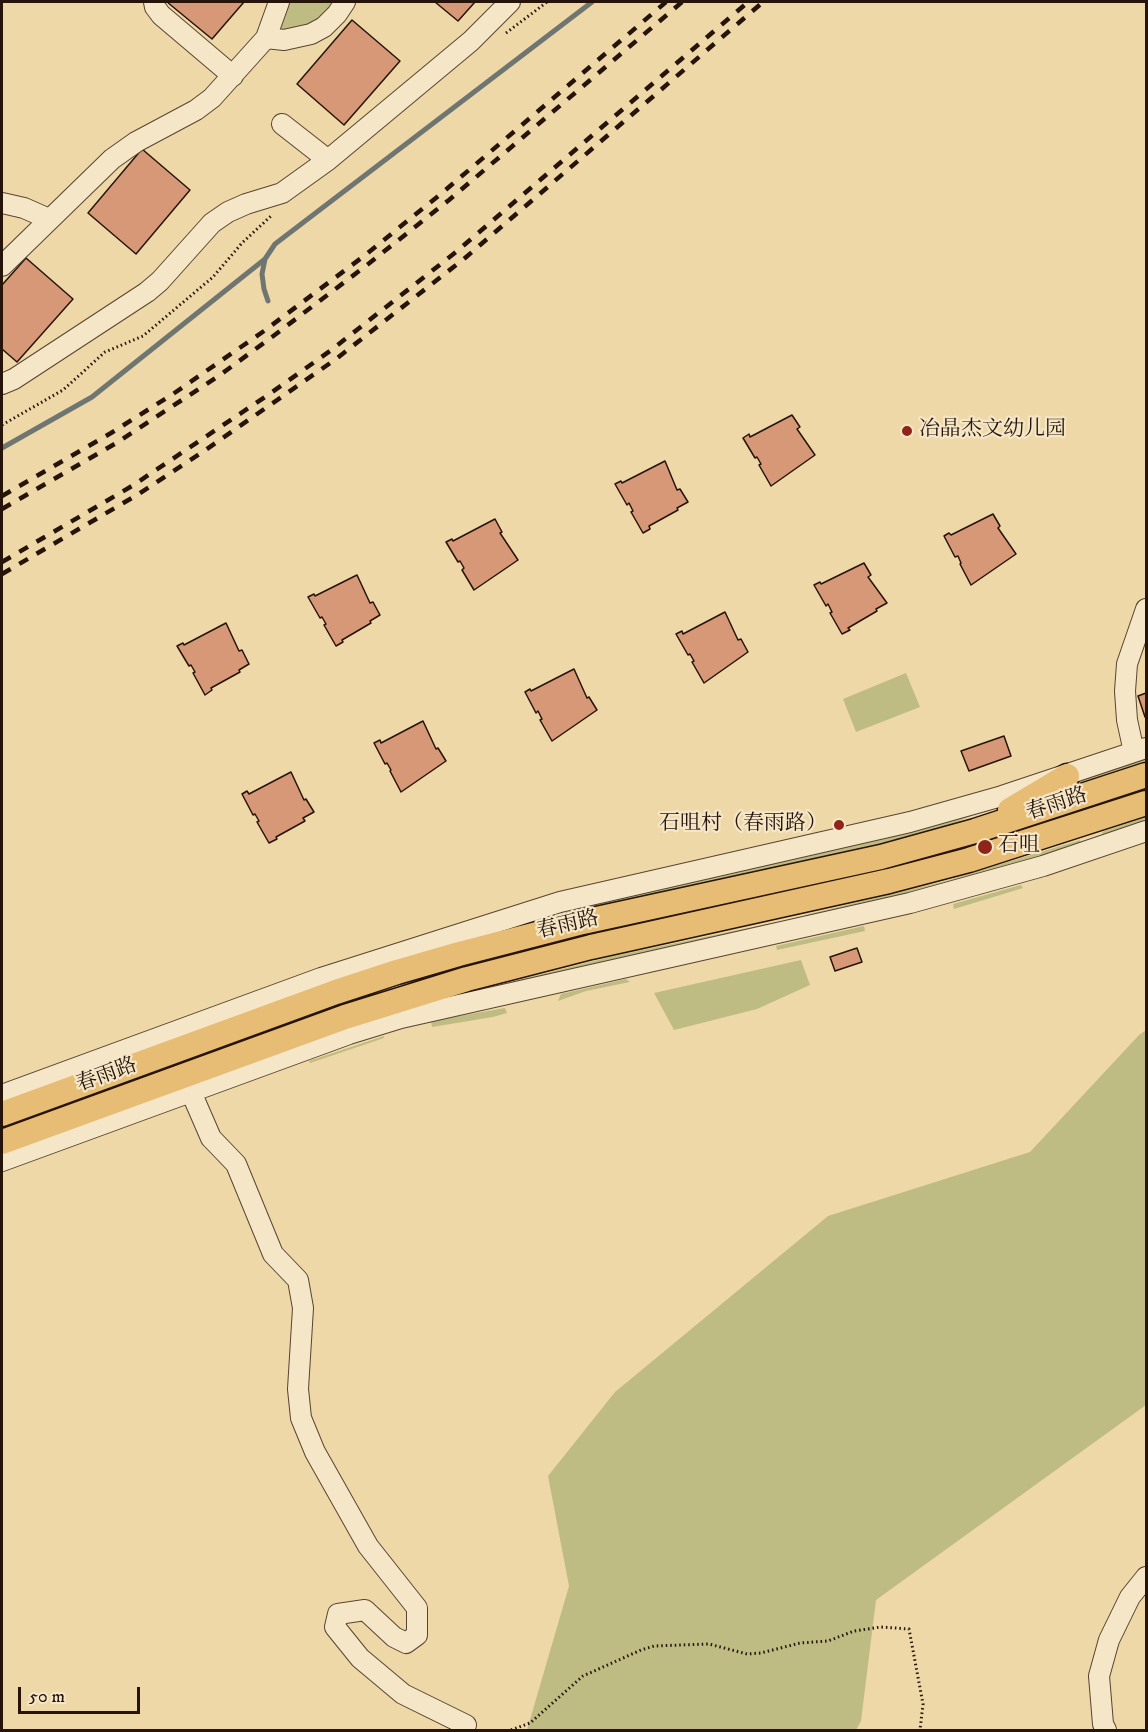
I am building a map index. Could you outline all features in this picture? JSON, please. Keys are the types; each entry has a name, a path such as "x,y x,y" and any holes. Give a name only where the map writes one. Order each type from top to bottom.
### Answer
{"main road":[{"path":"975,831 1067,776"},
{"name":"春雨路","path":"2,1114 336,992 449,957 583,922 881,857 975,831 1146,776"},
{"name":"春雨路","path":"2,1142 345,1017 467,979 591,947 889,881 969,860 1146,803"}],"street":[{"path":"154,2 161,15 233,76"},
{"path":"2,266 112,159 136,142 196,110 212,98 266,38 279,2"},
{"path":"266,38 284,40 311,34 324,27 345,2"},
{"path":"2,384 14,379 147,292 160,281 212,223 228,212 282,193 328,160 471,41 510,2"},
{"path":"282,124 328,160"},
{"path":"2,203 24,208 49,219"},
{"path":"2,1095 321,978 560,902 874,831 1002,796 1140,750 1127,720 1127,664 1146,609"},
{"path":"2,1161 349,1034 401,1018 910,903 1043,866 1146,831"},
{"path":"191,1092 211,1138 236,1164 273,1254 298,1280 303,1308 298,1389 301,1418 315,1452 368,1546 417,1608 417,1635 406,1643 394,1637 364,1610 338,1614 335,1627 360,1658 403,1694 466,1725"},
{"path":"1106,1731 1103,1724 1099,1676 1109,1640 1130,1597 1146,1577"}],"path":[{"path":"506,34 547,2"},
{"path":"2,425 63,390 105,352 143,336 213,277 242,243 271,216"},
{"path":"511,1731 530,1723 583,1676 654,1646 709,1644 747,1654 761,1653 800,1643 828,1641 854,1630 881,1627 909,1629 923,1704 920,1731"}],"shaded area":[{"path":"288,2 336,2 315,27 282,31 279,26"},
{"path":"906,673 920,707 856,732 843,699"},
{"path":"1146,753 1146,761 1061,790 1088,774"},
{"path":"988,809 954,823 882,843 594,907 589,901"},
{"path":"1146,817 1146,826 1105,840 1102,832"},
{"path":"1080,840 1082,846 807,921 805,915 946,881"},
{"path":"1021,885 1023,888 954,909 953,904"},
{"path":"776,922 777,928 455,998 454,996 614,956"},
{"path":"864,926 865,931 777,950 776,946"},
{"path":"801,960 810,985 757,1009 674,1030 654,993"},
{"path":"626,979 630,982 586,991 558,1001 561,994"},
{"path":"505,1008 507,1013 493,1017 432,1027 431,1021"},
{"path":"1146,1030 1146,1405 876,1600 861,1721 856,1730 527,1730 569,1586 548,1476 615,1392 828,1216 1030,1152"},
{"path":"384,1036 384,1038 310,1063 309,1061"}],"building":[{"path":"167,2 244,2 212,39"},
{"path":"435,2 475,2 458,21"},
{"path":"352,20 400,61 344,125 297,84"},
{"path":"142,149 190,190 136,254 88,213"},
{"path":"26,258 73,299 17,362 2,349 2,285"},
{"path":"792,415 800,427 797,429 815,455 771,486 757,457 755,458 743,438 749,434 750,437"},
{"path":"665,461 677,490 680,489 688,502 649,526 650,529 643,533 631,512 633,511 629,503 627,505 615,484 621,481 622,483"},
{"path":"993,514 1000,526 998,528 1016,554 971,585 958,556 955,557 944,536 949,533 951,535"},
{"path":"495,519 502,532 500,533 518,560 474,590 462,570 464,568 460,561 458,562 446,542 452,539 453,541"},
{"path":"864,563 871,575 868,577 887,603 842,634 830,613 832,612 828,604 826,606 814,585 820,582 821,584"},
{"path":"357,575 370,603 373,602 380,615 336,646 322,617 320,618 308,597 314,594 315,596"},
{"path":"725,612 738,640 741,639 748,652 704,683 690,654 688,655 676,634 682,631 683,634"},
{"path":"226,623 239,651 242,650 249,664 239,670 240,672 211,688 212,690 205,695 191,665 189,666 177,646 183,643 184,645"},
{"path":"574,669 587,698 589,697 597,710 552,741 540,720 542,719 538,711 536,713 525,692"},
{"path":"1146,693 1146,716 1145,717 1138,696"},
{"path":"423,721 436,749 438,748 446,761 401,792 391,770 387,763 385,764 374,743 380,740 381,743"},
{"path":"1004,736 1011,756 969,771 961,751"},
{"path":"291,772 304,800 306,799 314,812 303,818 305,821 269,843 257,822 259,821 255,814 253,815 242,794 247,791 249,794"},
{"path":"857,948 862,962 835,971 830,957"}],"waterway":[{"path":"268,301 262,274 265,259 275,244 592,2"},
{"path":"2,448 92,397 265,259"}],"railway":[{"path":"2,496 173,394 264,331 364,256 442,193 666,2"},
{"path":"2,509 118,442 220,375 272,337 449,200 682,2"},
{"path":"2,562 132,486 330,351 456,252 748,2"},
{"path":"2,574 137,495 336,359 465,258 763,2"}],"place":[{"name":"冶晶杰文幼儿园","path":"907,431"},
{"name":"石咀村（春雨路）","path":"839,825"},
{"name":"石咀","path":"985,847"}]}
